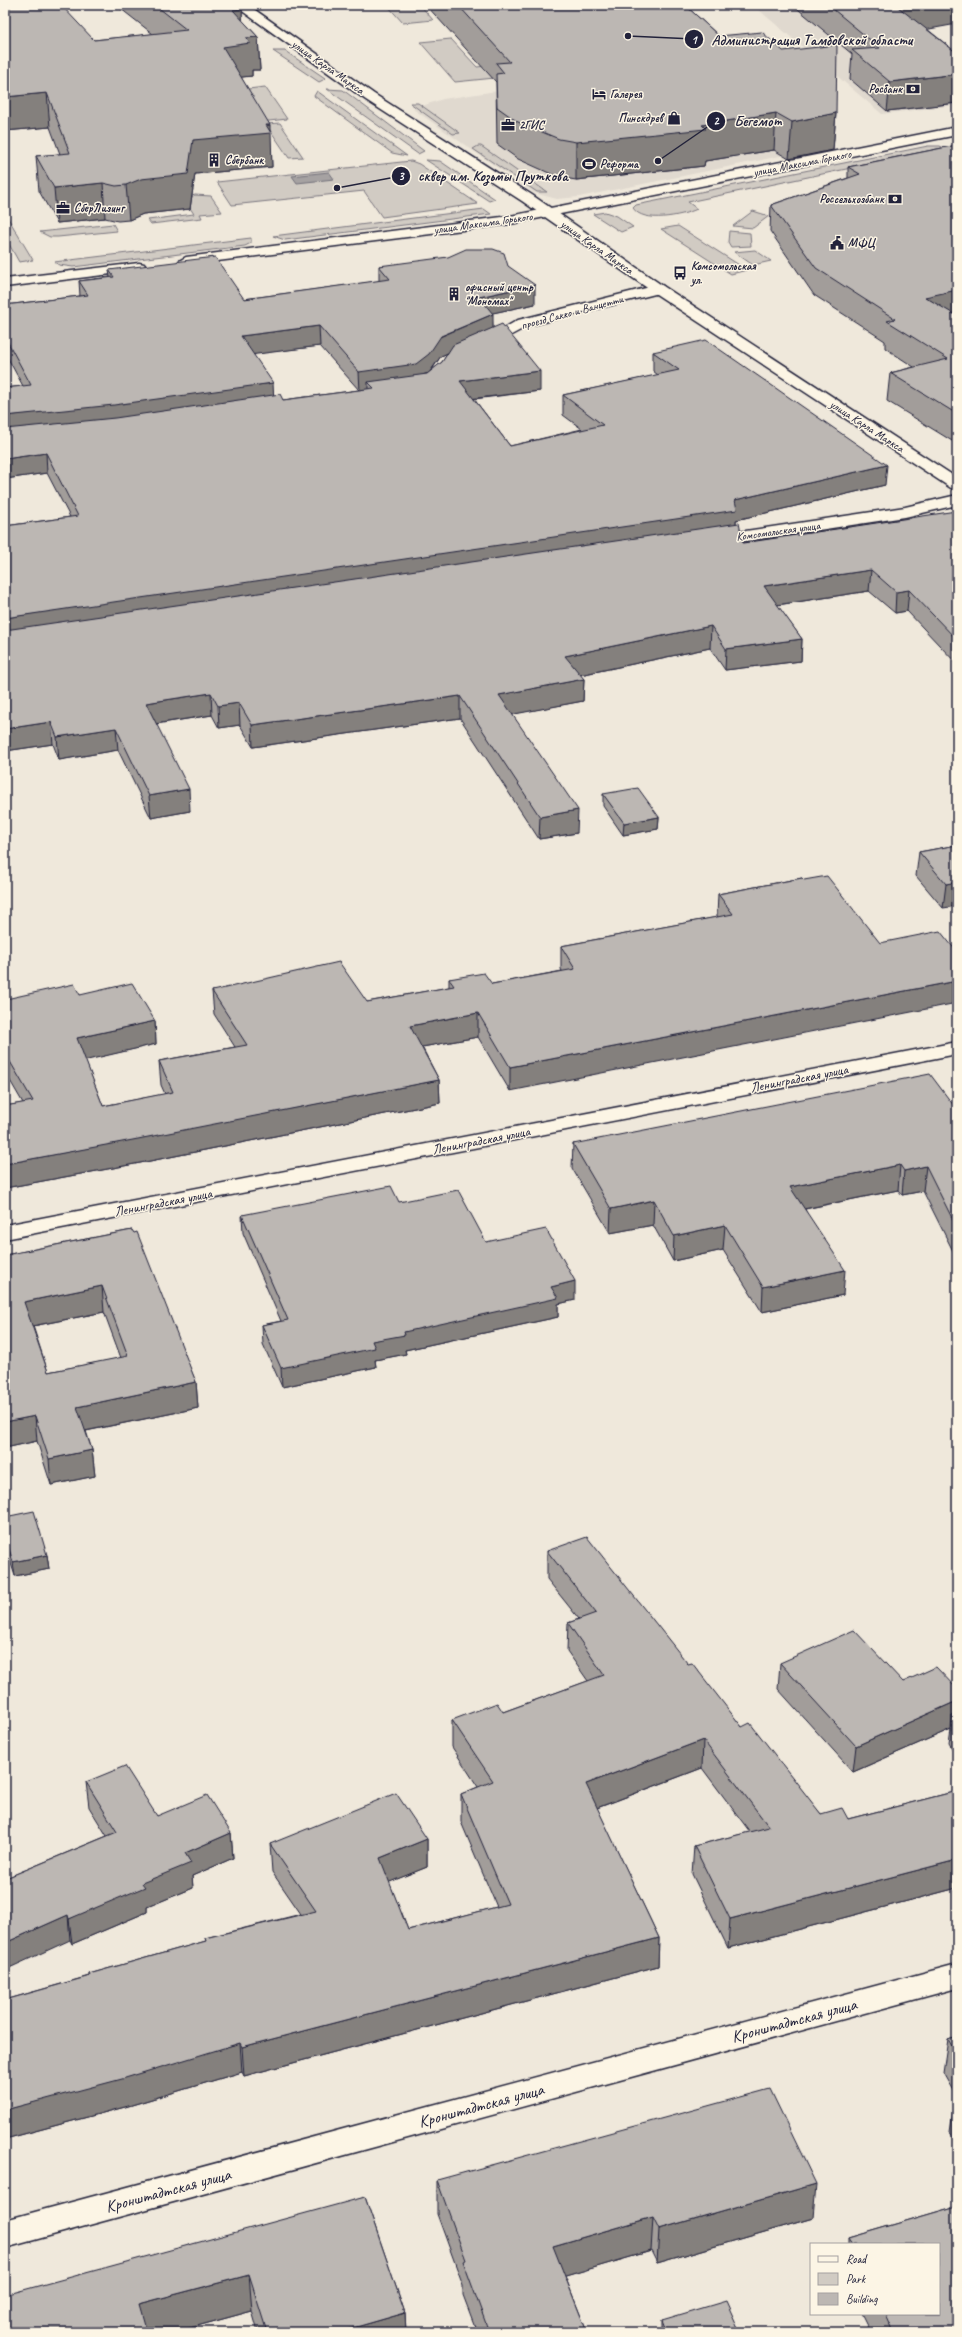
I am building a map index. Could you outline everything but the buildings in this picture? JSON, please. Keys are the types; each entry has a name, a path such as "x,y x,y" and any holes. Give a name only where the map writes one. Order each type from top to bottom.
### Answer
{"street":[{"name":"улица Карла Маркса","path":"240,5 364,93 548,213 658,289 957,485"},
{"name":"улица Максима Горького","path":"172,263 510,220 957,131"},
{"path":"5,283 156,265"},
{"name":"проезд Сакко и Ванцетти","path":"468,352 524,323 658,289"},
{"name":"Комсомольская улица","path":"700,542 905,512 957,500"},
{"name":"Ленинградская улица","path":"5,1232 957,1048"},
{"name":"Кронштадтская улица","path":"5,2234 957,1976"}],"shaded area":[{"path":"753,5 886,5 957,54 957,105 882,114"},
{"path":"761,68 835,145 579,197 557,199 534,193 413,109 443,99 490,92"},
{"path":"329,172 334,179 297,183 292,176"}],"green space":[{"path":"387,5 420,5 433,20 403,23"},
{"path":"451,39 477,67 552,59 564,71 455,82 420,42"},
{"path":"273,51 285,51 325,78 319,82"},
{"path":"265,87 287,119 260,122 240,90"},
{"path":"327,89 343,90 424,151 418,154"},
{"path":"317,91 407,156 392,153 314,96"},
{"path":"410,103 418,103 460,133 453,134"},
{"path":"280,123 303,157 289,158 266,124"},
{"path":"481,146 547,192 537,192 473,149"},
{"path":"928,146 940,146 950,151 928,152 688,202 697,209 673,216 645,216 638,213 633,208 636,205"},
{"path":"426,160 440,161 495,199 489,201"},
{"path":"411,161 419,164 478,204 382,217 364,191 232,205 217,182"},
{"path":"195,195 211,196 222,212 200,214 202,218 151,224 148,220 194,214 184,199"},
{"path":"484,209 491,214 285,240 273,236"},
{"path":"753,211 769,216 753,228 733,226"},
{"path":"605,212 617,216 633,227 621,232 593,214"},
{"path":"5,213 33,260 19,262 5,237"},
{"path":"113,224 117,231 58,237 50,237 40,232"},
{"path":"678,226 747,270 731,274 661,229"},
{"path":"729,231 750,233 751,246 731,247 728,242"},
{"path":"251,238 251,243 245,246 73,267 59,265 54,262"},
{"path":"755,250 771,261 753,265 734,252"}],"place":[{"name":"Администрация Тамбовской области","path":"628,36"},
{"name":"Росбанк","path":"913,89"},
{"name":"Галерея","path":"599,94"},
{"name":"Пинскдрев","path":"674,118"},
{"name":"2ГИС","path":"508,125"},
{"name":"Сбербанк","path":"214,160"},
{"name":"Бегемот","path":"658,161"},
{"name":"Реформа","path":"589,164"},
{"name":"сквер им. Козьмы Пруткова","path":"337,188"},
{"name":"Россельхозбанк","path":"895,199"},
{"name":"СберЛизинг","path":"63,208"},
{"name":"МФЦ","path":"837,243"},
{"name":"Комсомольская ул.","path":"680,273"},
{"name":"офисный центр \"Мономах\"","path":"454,294"}]}
